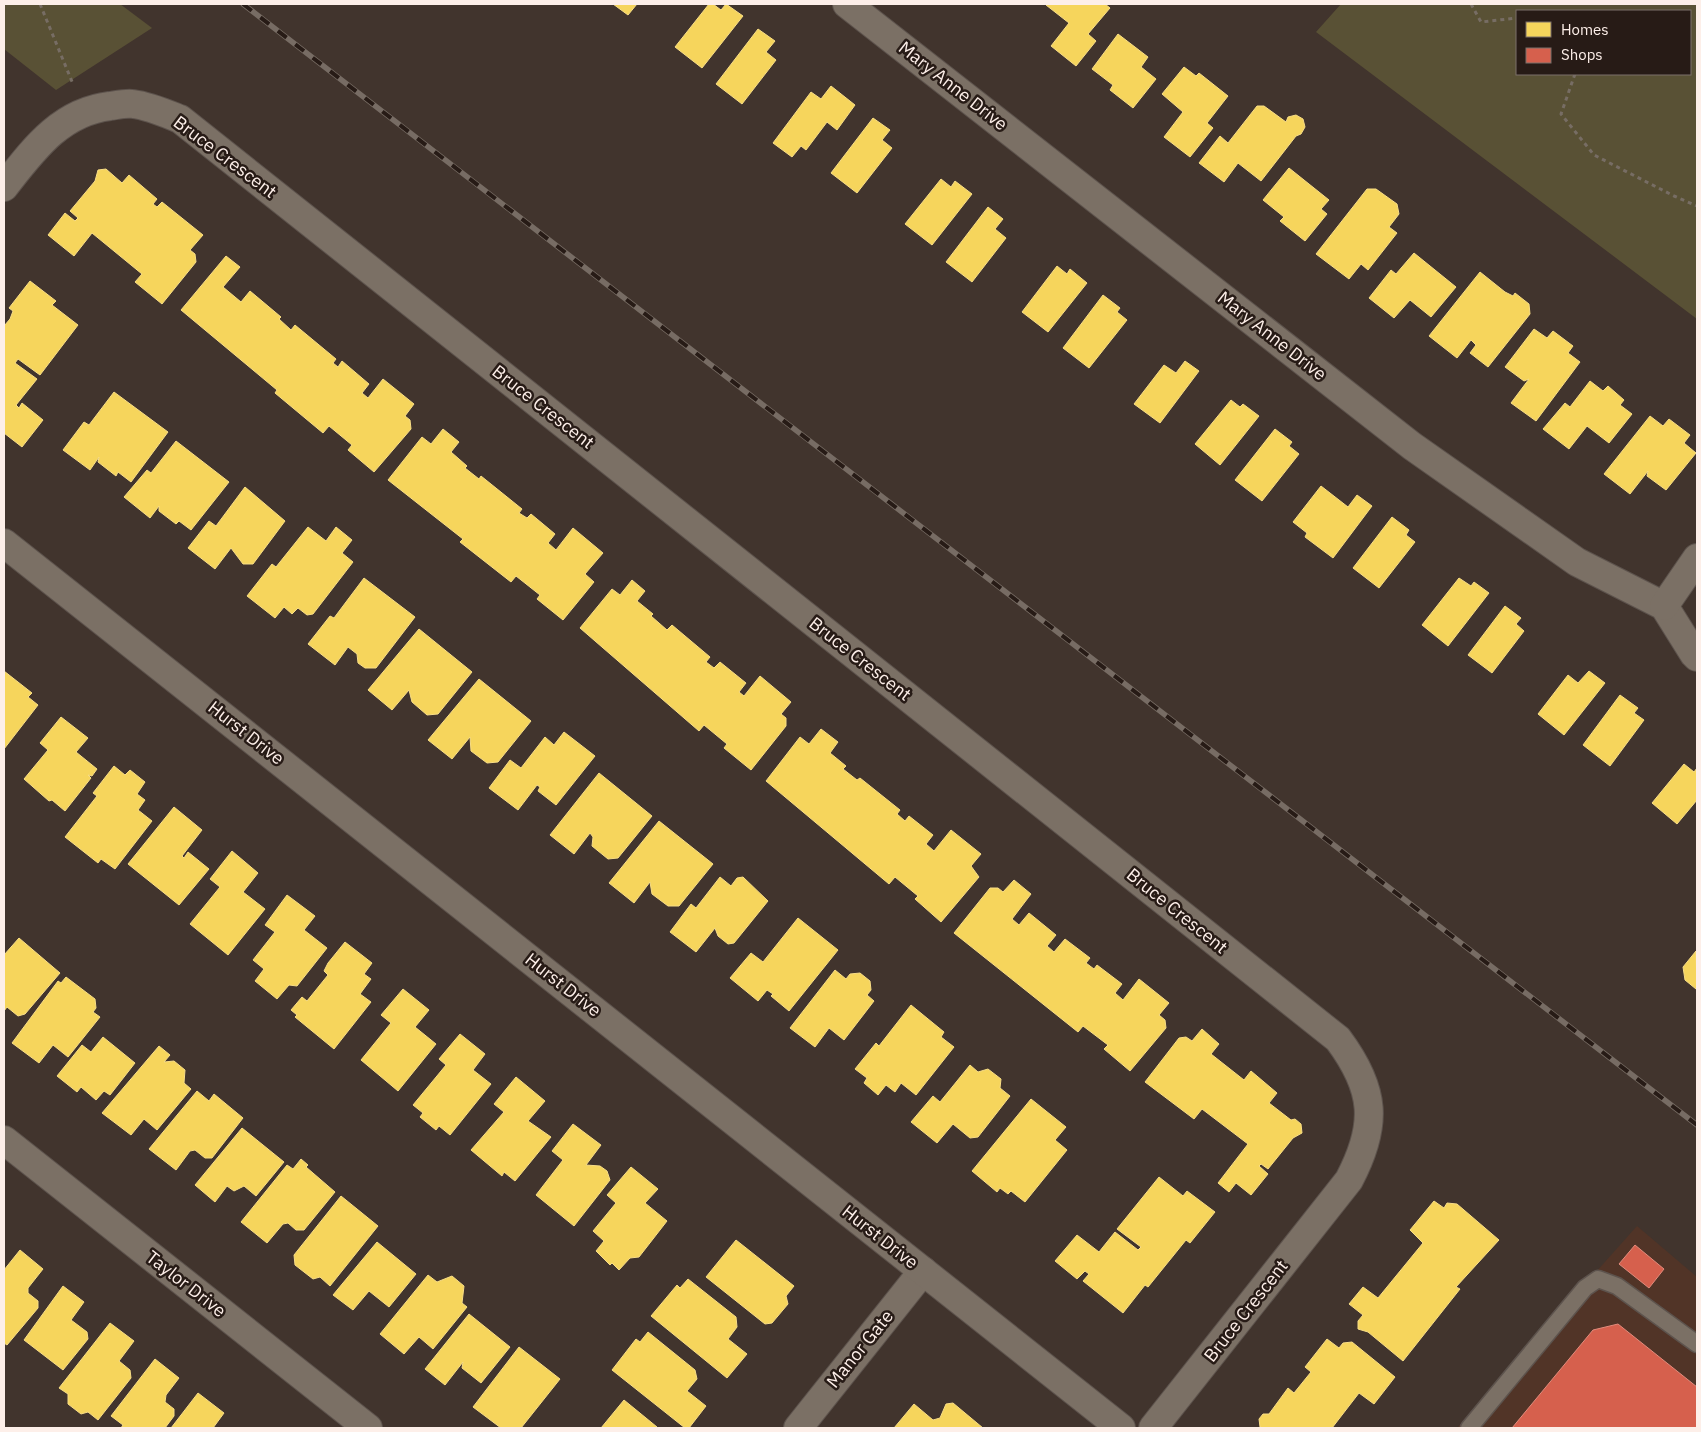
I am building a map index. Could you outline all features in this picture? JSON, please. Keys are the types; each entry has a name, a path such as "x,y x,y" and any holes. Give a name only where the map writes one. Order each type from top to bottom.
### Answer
{"street":[{"name":"Mary Anne Drive","path":"847,4 1412,446 1577,562 1664,606"},
{"name":"Bruce Crescent","path":"4,187 50,133 75,115 99,107 131,103 156,109 180,119 1338,1040 1349,1054 1368,1098 1370,1119 1367,1140 1359,1161 1349,1180 1153,1428"},
{"name":"Hurst Drive","path":"4,543 1121,1428"},
{"path":"1697,558 1664,606 1697,657"},
{"name":"Taylor Drive","path":"4,1140 368,1428"},
{"name":"Manor Gate","path":"798,1428 923,1271"}],"lane":[{"path":"1469,1428 1585,1288 1598,1279 1617,1286 1697,1344"}],"path":[{"path":"40,4 74,86"},
{"path":"1471,4 1481,22 1516,18"},
{"path":"1575,75 1561,114 1594,155 1697,206"}],"shaded area":[{"path":"4,4 120,4 152,28 56,90 4,49"},
{"path":"1341,4 1697,4 1697,319 1316,32"},
{"path":"1637,1226 1697,1277 1697,1428 1457,1428"}],"building: Homes":[{"path":"613,4 637,4 628,15"},
{"path":"709,4 713,4 721,10 726,4 743,16 702,68 675,47"},
{"path":"1047,4 1105,4 1110,8 1088,34 1096,41 1076,66 1051,46 1069,23"},
{"path":"758,29 775,41 766,52 776,60 742,104 716,84"},
{"path":"1118,34 1148,57 1141,67 1156,79 1133,108 1110,90 1113,85 1092,69"},
{"path":"1184,67 1196,76 1199,73 1228,96 1207,123 1213,128 1190,157 1164,137 1183,112 1162,94"},
{"path":"831,86 855,105 837,130 827,122 806,150 801,146 792,157 773,143 811,92 821,99"},
{"path":"1257,106 1264,106 1286,122 1288,117 1296,115 1303,119 1305,127 1261,181 1238,163 1224,182 1199,163 1220,136 1228,143"},
{"path":"873,118 890,130 882,140 892,148 857,193 831,173"},
{"path":"1289,168 1329,200 1321,209 1327,214 1305,241 1280,221 1284,217 1263,200"},
{"path":"106,169 122,183 129,175 157,199 153,204 157,207 162,202 203,235 190,250 195,254 196,262 162,304 135,282 142,274 92,233 74,256 48,235 65,213 75,221 78,218 70,211 95,181 98,170"},
{"path":"941,179 951,187 955,181 972,194 932,245 905,224"},
{"path":"1367,189 1376,189 1397,204 1399,214 1389,227 1397,233 1368,270 1361,264 1349,279 1316,254"},
{"path":"988,207 1003,219 995,229 1006,238 972,282 946,262"},
{"path":"1414,253 1456,287 1431,317 1410,300 1394,318 1369,298 1391,270 1396,274"},
{"path":"226,256 240,267 223,287 241,302 250,291 281,317 279,319 291,330 295,325 336,359 333,363 338,367 342,361 369,384 362,393 368,398 383,379 414,404 405,416 410,420 411,429 374,472 348,450 352,445 329,426 323,433 275,393 277,390 181,310"},
{"path":"1057,266 1067,274 1070,269 1087,283 1048,332 1022,312"},
{"path":"1480,272 1505,292 1513,296 1515,293 1529,304 1530,314 1488,367 1470,353 1476,345 1471,340 1457,358 1429,336"},
{"path":"30,281 56,301 52,305 78,325 40,375 18,359 15,363 37,379 16,405 19,408 22,403 43,420 22,447 4,433 4,326 10,319 13,311 9,308"},
{"path":"1103,295 1120,308 1117,312 1127,320 1089,368 1063,348"},
{"path":"1534,329 1547,338 1553,331 1573,346 1568,353 1580,362 1536,421 1511,403 1529,379 1524,381 1505,367"},
{"path":"1185,361 1199,371 1160,423 1134,404 1164,365 1176,373"},
{"path":"1590,381 1603,391 1608,386 1624,400 1620,405 1632,414 1609,443 1587,426 1569,449 1543,429 1565,403 1570,407"},
{"path":"114,392 168,432 131,482 118,472 116,476 98,462 99,457 90,470 63,450 84,422 89,425"},
{"path":"1231,400 1240,407 1243,404 1259,416 1220,465 1195,444"},
{"path":"1650,416 1663,426 1669,419 1690,435 1684,443 1696,453 1666,490 1647,476 1648,471 1630,494 1604,474"},
{"path":"443,429 459,442 451,452 467,466 465,468 479,479 481,476 522,509 519,513 527,518 531,514 555,534 548,543 556,550 573,528 603,553 585,574 594,582 563,620 537,599 540,595 516,576 511,582 460,542 463,539 388,480 422,437 431,444"},
{"path":"1275,429 1292,442 1289,446 1299,454 1262,501 1235,480"},
{"path":"176,441 229,482 191,530 179,521 176,524 159,511 159,506 150,518 124,497 147,470 151,473"},
{"path":"1321,486 1348,507 1357,495 1372,506 1333,558 1305,537 1307,533 1293,522"},
{"path":"245,487 285,521 253,564 243,564 231,548 215,569 188,548 209,521 216,526"},
{"path":"1392,517 1409,530 1406,535 1415,542 1379,588 1353,568"},
{"path":"308,527 326,541 336,527 352,540 342,553 353,562 313,614 307,615 298,608 292,614 284,607 275,618 247,596 272,564 276,567"},
{"path":"364,578 415,617 376,668 365,668 358,663 357,654 348,647 335,665 308,644 330,616 334,618"},
{"path":"1459,578 1471,586 1474,582 1489,593 1448,646 1422,625"},
{"path":"632,580 645,591 637,601 653,614 651,616 667,630 672,625 710,657 706,662 714,668 720,662 746,683 739,692 744,696 760,676 791,702 781,714 786,718 786,726 751,770 724,748 727,744 704,725 699,731 580,628 612,589 620,595"},
{"path":"1505,606 1521,618 1516,624 1524,631 1492,673 1468,655"},
{"path":"419,629 472,672 438,714 427,715 412,702 409,690 392,710 368,690"},
{"path":"4,671 32,693 28,697 38,705 4,749"},
{"path":"1589,671 1605,683 1564,735 1538,714 1568,675 1578,683"},
{"path":"479,679 531,721 498,762 487,763 471,751 470,737 452,759 428,740"},
{"path":"1620,695 1638,708 1634,713 1644,720 1610,766 1583,745"},
{"path":"61,717 88,738 76,752 97,769 92,776 88,775 91,778 65,811 52,800 49,801 24,779 48,750 40,743"},
{"path":"821,729 838,742 830,753 846,766 843,769 857,780 860,778 900,810 897,814 905,821 909,816 933,835 926,844 934,851 951,830 981,854 971,866 979,877 941,922 915,899 918,896 895,877 889,884 766,781 800,737 809,744"},
{"path":"564,732 595,756 556,805 538,791 540,787 537,785 518,810 489,788 510,760 521,768 545,737 554,745"},
{"path":"1684,764 1694,772 1697,768 1697,800 1677,824 1652,803"},
{"path":"114,766 125,775 130,770 145,782 137,794 145,800 138,810 152,821 115,869 101,859 98,863 65,837 97,796 93,793"},
{"path":"599,773 652,816 618,858 608,859 592,846 593,837 590,833 574,854 550,835"},
{"path":"174,807 202,830 182,856 184,858 188,852 209,869 179,905 128,864"},
{"path":"659,821 713,864 679,906 668,906 652,894 650,882 634,903 609,883"},
{"path":"232,851 258,873 243,892 265,909 228,955 190,924 220,887 210,879"},
{"path":"720,877 731,886 737,878 743,877 768,901 734,943 728,944 718,936 715,928 696,952 670,932 691,904 696,908"},
{"path":"1014,880 1031,894 1012,919 1019,925 1029,913 1056,935 1047,946 1054,952 1065,939 1090,958 1086,963 1094,969 1097,965 1122,984 1115,993 1123,1000 1139,979 1169,1003 1159,1015 1165,1020 1166,1028 1130,1071 1104,1049 1108,1045 1083,1026 1078,1032 954,933 990,888 998,888 1003,892"},
{"path":"287,895 315,916 304,930 327,948 297,986 289,985 277,999 255,981 264,969 253,960 275,932 265,925"},
{"path":"798,918 838,950 789,1011 771,996 773,994 767,990 758,1001 730,978 751,953 763,962"},
{"path":"19,938 60,973 25,1014 18,1016 7,1007 4,1011 4,955"},
{"path":"345,942 372,963 364,974 371,979 360,994 371,1002 334,1049 295,1017 297,1015 291,1010 302,997 307,1001 328,975 324,971 328,963"},
{"path":"1696,951 1696,989 1685,980 1683,967"},
{"path":"835,970 846,979 850,974 860,973 870,981 871,990 867,995 874,1001 844,1040 829,1028 815,1047 790,1028"},
{"path":"66,977 95,999 96,1008 93,1012 100,1017 68,1057 53,1045 39,1063 12,1043 58,981 61,983"},
{"path":"403,989 429,1010 415,1027 436,1044 398,1091 361,1060 391,1023 381,1015"},
{"path":"911,1005 944,1032 941,1037 954,1047 916,1095 901,1083 895,1092 886,1085 878,1095 864,1083 867,1078 855,1069 876,1043 879,1046"},
{"path":"1202,1029 1219,1044 1211,1054 1244,1080 1251,1071 1277,1093 1269,1103 1291,1120 1295,1119 1301,1124 1302,1133 1293,1138 1268,1169 1261,1164 1259,1166 1268,1174 1251,1195 1236,1183 1229,1192 1218,1183 1248,1144 1202,1109 1194,1119 1145,1082 1179,1038 1186,1037 1192,1041"},
{"path":"460,1034 485,1054 473,1070 491,1084 450,1135 439,1126 436,1130 420,1117 423,1113 413,1105 446,1065 439,1059"},
{"path":"103,1037 135,1063 110,1095 104,1091 96,1100 81,1087 77,1092 57,1076 82,1045 91,1052"},
{"path":"159,1046 170,1055 164,1062 174,1061 185,1070 184,1083 191,1089 157,1130 144,1119 131,1135 102,1113"},
{"path":"970,1065 978,1072 988,1069 1001,1079 1000,1088 1010,1096 978,1137 970,1138 953,1124 937,1143 911,1122 933,1096 940,1102"},
{"path":"516,1077 545,1101 528,1121 551,1137 515,1181 504,1172 502,1176 471,1150 504,1112 494,1104"},
{"path":"197,1091 209,1101 214,1094 243,1118 212,1158 205,1158 195,1150 190,1151 176,1170 149,1149"},
{"path":"1031,1099 1066,1127 1055,1140 1067,1150 1025,1202 1011,1191 1008,1194 1000,1188 997,1192 972,1171"},
{"path":"573,1124 601,1145 586,1165 600,1166 607,1171 610,1180 574,1226 536,1195 563,1160 552,1151"},
{"path":"242,1128 284,1162 256,1196 244,1186 234,1191 227,1186 215,1202 195,1185"},
{"path":"301,1159 308,1165 306,1167 335,1192 304,1230 296,1230 288,1223 283,1224 267,1243 241,1222 287,1165 293,1169"},
{"path":"631,1167 658,1189 645,1203 667,1221 639,1257 630,1258 619,1270 612,1263 610,1265 596,1251 604,1241 593,1231 616,1203 607,1195"},
{"path":"1159,1177 1183,1196 1187,1191 1215,1212 1190,1243 1186,1240 1148,1287 1145,1285 1123,1313 1083,1281 1089,1274 1085,1271 1077,1279 1055,1261 1077,1235 1099,1252 1115,1232 1138,1250 1141,1247 1117,1229"},
{"path":"341,1196 378,1226 330,1286 320,1277 313,1279 295,1265 294,1255"},
{"path":"1434,1201 1444,1208 1447,1203 1457,1204 1499,1240 1456,1287 1460,1289 1403,1361 1368,1332 1358,1329 1358,1321 1363,1315 1349,1304 1363,1287 1378,1298 1423,1243 1410,1230"},
{"path":"736,1240 794,1286 786,1296 788,1304 772,1323 765,1324 706,1277"},
{"path":"377,1242 416,1274 389,1307 369,1291 353,1310 333,1295"},
{"path":"20,1250 43,1269 28,1288 28,1293 38,1301 38,1308 7,1345 4,1343 4,1270"},
{"path":"428,1275 437,1282 452,1276 464,1286 462,1303 467,1307 433,1349 419,1337 404,1354 380,1334"},
{"path":"688,1279 736,1317 737,1327 728,1339 747,1354 727,1378 651,1316 677,1285 680,1288"},
{"path":"63,1286 84,1302 71,1320 87,1332 88,1339 63,1370 24,1340"},
{"path":"469,1314 510,1347 481,1383 462,1368 463,1362 445,1385 425,1369"},
{"path":"110,1323 134,1341 119,1361 130,1370 131,1378 98,1420 88,1412 81,1414 68,1404 68,1394 59,1388"},
{"path":"648,1332 695,1370 697,1379 687,1391 706,1406 689,1428 685,1428 612,1370 636,1339 640,1342"},
{"path":"1327,1339 1339,1348 1343,1343 1352,1342 1395,1377 1374,1404 1359,1393 1332,1428 1260,1427 1259,1419 1263,1414 1269,1414 1288,1388 1294,1393 1311,1372 1305,1367"},
{"path":"519,1347 560,1379 521,1428 501,1428 473,1407"},
{"path":"155,1359 179,1378 166,1395 165,1402 174,1409 174,1416 165,1428 121,1428 123,1425 111,1416"},
{"path":"198,1393 224,1413 213,1428 171,1428"},
{"path":"624,1400 657,1427 601,1428"},
{"path":"953,1403 983,1428 894,1428 914,1404 933,1420 940,1418 946,1404"}],"building: Shops":[{"path":"1635,1245 1664,1269 1649,1288 1619,1264"},
{"path":"1618,1324 1697,1387 1697,1428 1512,1428 1593,1330"}],"railway":[{"path":"243,4 1697,1125"}]}
